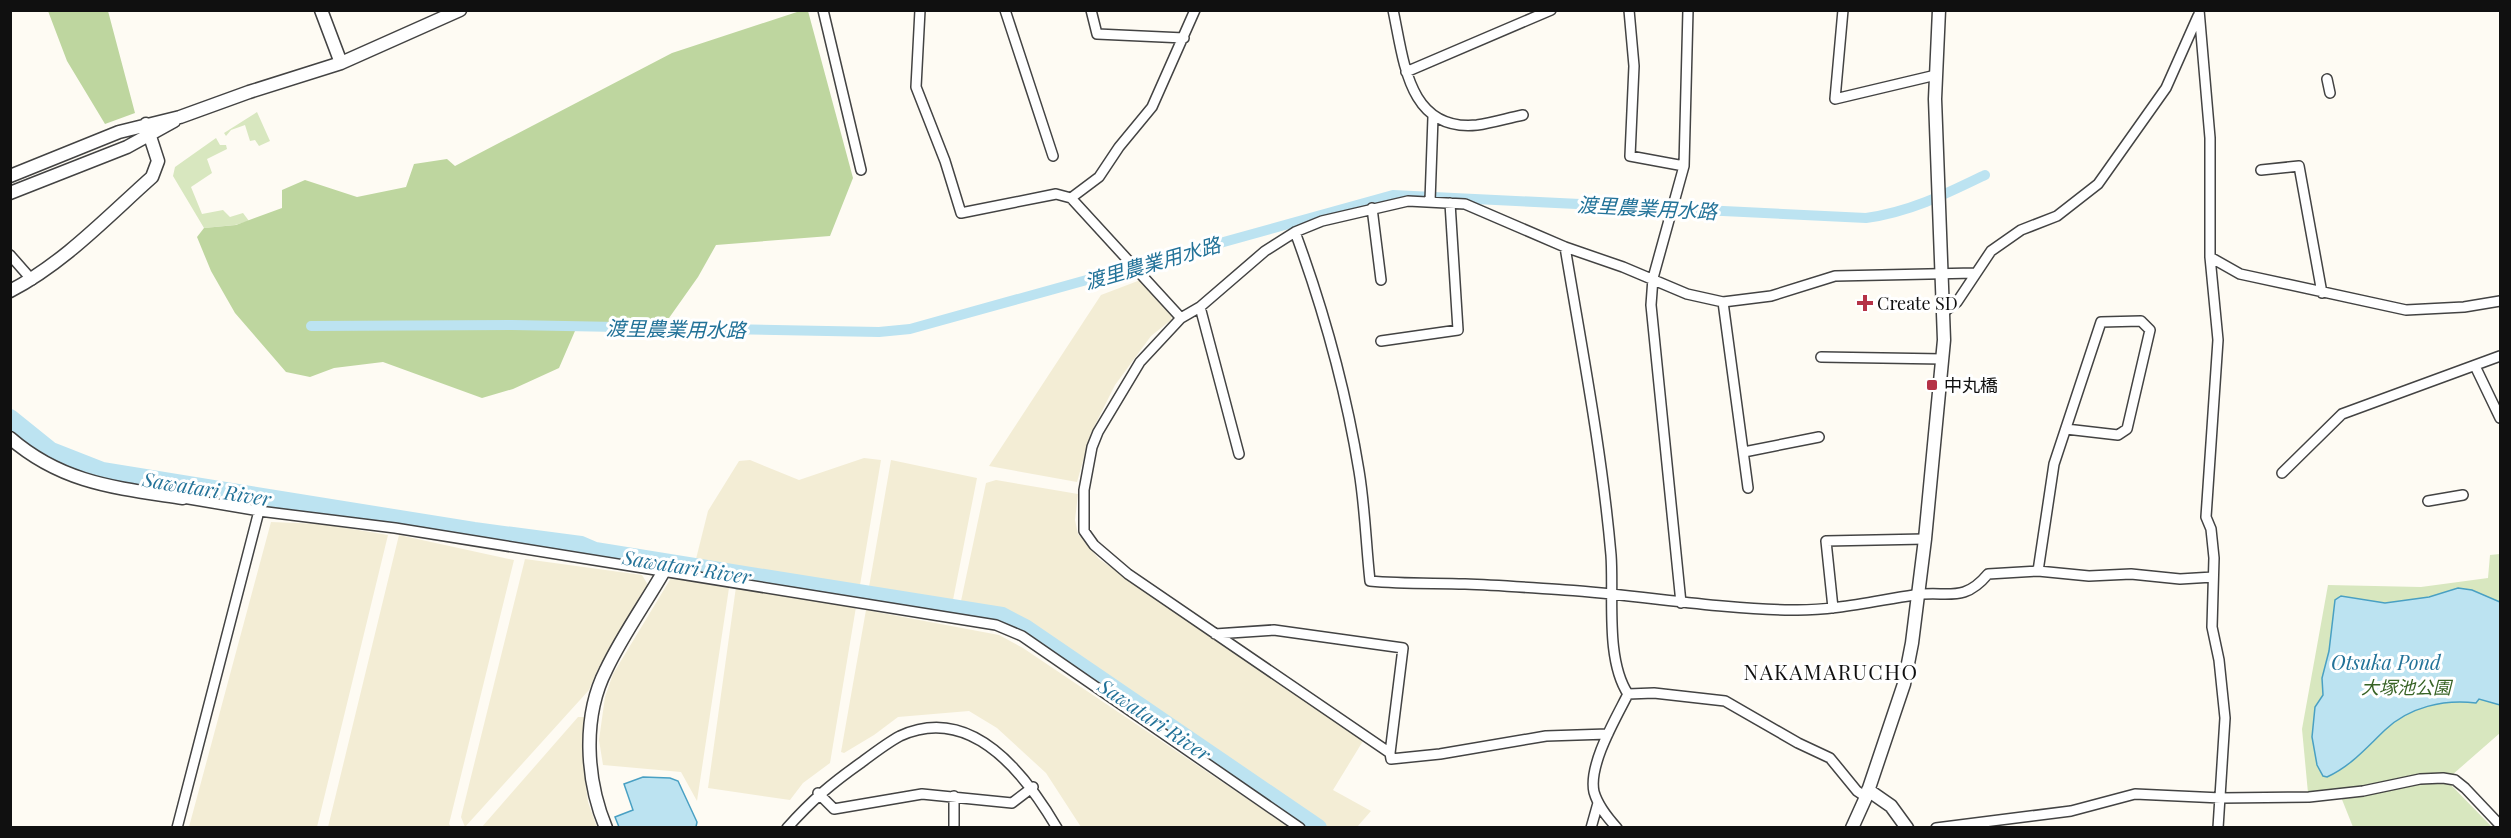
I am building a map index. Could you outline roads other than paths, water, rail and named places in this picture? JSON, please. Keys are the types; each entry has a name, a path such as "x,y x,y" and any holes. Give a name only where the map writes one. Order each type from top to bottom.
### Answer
{"street":[{"path":"321,10 341,63"},
{"path":"10,193 148,130 249,92 341,63 460,10"},
{"path":"823,10 861,170"},
{"path":"920,10 916,87 945,161 961,213 1056,194 1071,198 1135,265 1181,318"},
{"path":"1005,10 1053,156"},
{"path":"1091,10 1097,34 1184,38"},
{"path":"1071,198 1099,177 1119,147 1152,107 1195,10"},
{"path":"1393,10 1406,72 1417,100 1433,117 1464,125 1522,115"},
{"path":"1406,72 1551,10"},
{"path":"1629,10 1634,66 1630,156 1684,166"},
{"path":"1681,603 1671,486 1651,327 1653,278 1684,166 1688,10"},
{"path":"1843,10 1835,99 1936,75"},
{"path":"1852,828 1867,793 1906,675 1925,540 1943,359 1944,312 1937,187 1936,75 1939,10"},
{"path":"2198,12 2210,138 2210,257 2217,344 2206,517 2211,529 2212,627 2220,660 2225,718 2218,828"},
{"path":"1944,312 1957,302 1984,258 2003,241 2021,230 2057,216 2098,184 2166,88 2198,12"},
{"path":"2327,79 2330,93"},
{"path":"1430,197 1433,117"},
{"path":"10,176 119,132 148,130"},
{"path":"10,291 32,280 60,260 152,177 158,161 148,130"},
{"path":"2261,170 2299,166 2322,293"},
{"path":"1390,753 1128,574 1094,545 1084,531 1084,490 1092,447 1098,432 1140,362 1181,318 1200,307 1265,250 1296,231 1322,221 1372,208 1430,197 1475,207 1565,247 1653,278 1687,294 1723,302 1771,296 1835,276 1975,273"},
{"path":"1381,341 1458,330 1450,203"},
{"path":"1372,208 1381,280"},
{"path":"1296,231 1313,281 1348,416 1359,472 1370,581 1613,593 1681,603 1791,610 1833,608 1918,594 1965,593 1978,586 1988,574 2038,571 2089,576 2213,577"},
{"path":"1565,247 1597,445 1611,555 1615,656 1622,685 1628,694"},
{"path":"10,255 32,280"},
{"path":"2210,257 2240,274 2406,310 2464,307 2500,301"},
{"path":"1723,302 1748,488"},
{"path":"1200,307 1239,454"},
{"path":"2038,571 2054,464 2101,322 2141,321 2150,330 2127,429 2118,435 2066,429"},
{"path":"2282,472 2342,414 2500,356"},
{"path":"1821,357 1943,359"},
{"path":"2475,366 2500,418"},
{"path":"1744,452 1819,437"},
{"path":"10,438 40,461 78,479 100,485 259,511 395,528 958,616 996,625 1022,636 1300,828"},
{"path":"2428,501 2463,495"},
{"path":"177,828 259,511"},
{"path":"1833,608 1826,541 1925,540"},
{"path":"606,828 591,772 591,720 595,701 605,671 664,571"},
{"path":"1215,634 1274,630 1403,648 1391,759 1449,753 1539,737 1608,734"},
{"path":"1628,694 1654,693 1725,701 1797,743 1830,758 1857,791 1867,793 1891,806 1907,828"},
{"path":"1617,828 1598,803 1593,781 1608,734 1628,694"},
{"path":"787,828 818,793 901,736 941,729 963,732 994,748 1033,787 1057,828"},
{"path":"1936,828 2071,811 2135,794 2221,798 2318,796 2363,792 2420,779 2443,778 2454,780 2465,788 2500,825"},
{"path":"818,793 834,809 922,794 1012,803 1033,787"},
{"path":"954,796 954,828"},
{"path":"1591,828 1598,803"}],"water":[{"name":"Otsuka Pond","path":"2458,588 2472,590 2500,602 2500,705 2479,699 2476,703 2452,702 2416,710 2394,722 2344,768 2327,777 2323,776 2317,765 2312,737 2315,707 2323,695 2322,678 2329,651 2335,600 2341,596 2385,603 2429,597"},
{"path":"643,777 670,778 678,781 697,822 696,827 619,827 615,817 633,810 624,784"}],"waterway":[{"name":"渡里農業用水路","path":"311,326 512,325 879,332 910,329 1393,195 1866,218 1913,207 1985,175"},
{"name":"Sawatari River","path":"10,418 51,451 102,471 474,531 581,545 595,551 1002,616 1025,628 1318,828"}],"place":[{"name":"Create SD","path":"1865,303"},
{"name":"中丸橋","path":"1932,385"}],"district":[{"name":"NAKAMARUCHO","path":"1831,671"}],"park label":[{"name":"大塚池公園","path":"2406,687"}]}
